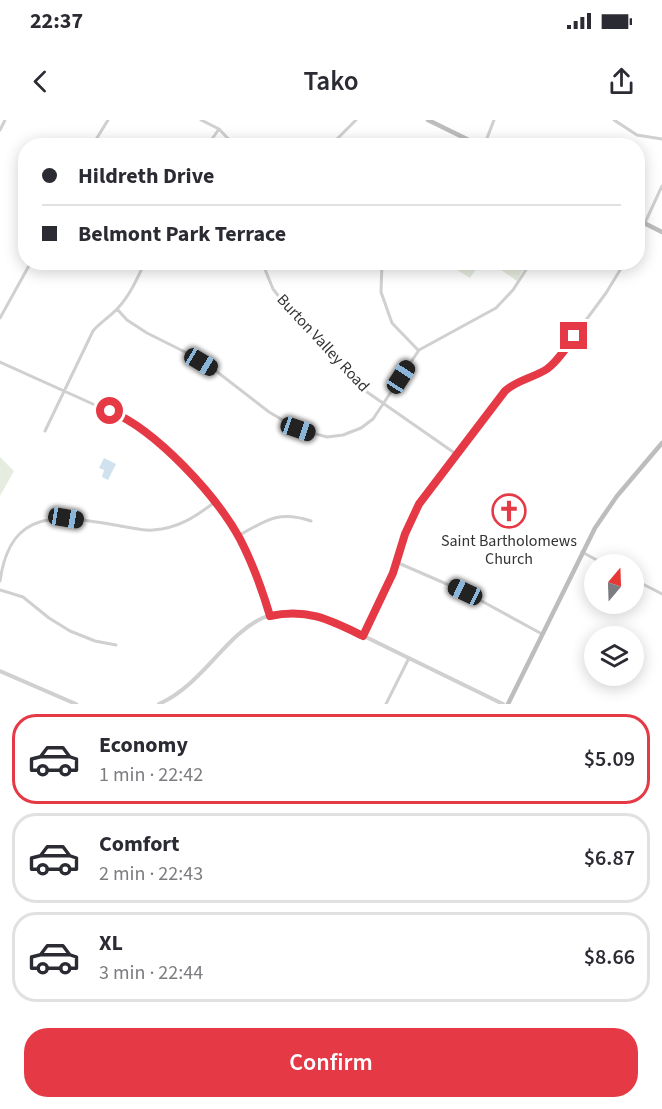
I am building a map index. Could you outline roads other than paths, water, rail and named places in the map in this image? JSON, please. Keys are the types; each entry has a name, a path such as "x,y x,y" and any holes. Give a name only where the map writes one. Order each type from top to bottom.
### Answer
{"main road":[{"path":"428,120 466,138"},
{"path":"645,224 662,232"},
{"path":"508,704 582,552 608,508 662,443"}],"street":[{"path":"0,130 5,120"},
{"path":"97,138 108,120"},
{"path":"201,120 219,129 227,138"},
{"path":"338,138 356,120"},
{"path":"486,138 494,120"},
{"path":"614,120 637,135 662,139"},
{"path":"213,138 219,129"},
{"path":"645,221 662,186"},
{"path":"0,318 27,270"},
{"path":"45,431 93,331 100,322 117,309 133,288 141,270"},
{"name":"Burton Valley Road","path":"265,270 273,289 292,313 354,379 384,405 456,454"},
{"path":"382,270 381,292 392,323 419,350"},
{"path":"117,309 127,320 147,333 216,371 269,412 298,429 327,437 343,435 361,428 373,419 419,350 496,308 513,290 526,270"},
{"path":"363,636 384,593 419,504 507,388 546,369 558,358 620,270"},
{"path":"0,362 115,414 160,443 215,502 238,536 256,571 270,616"},
{"path":"0,581 5,556 16,537 32,524 66,518 154,530 172,528 187,522 215,502"},
{"path":"238,536 276,516 294,516 311,521"},
{"path":"582,552 586,554"},
{"path":"396,562 465,592 542,634"},
{"path":"644,585 662,594"},
{"path":"0,590 23,597 70,631 94,641 116,645"},
{"path":"159,704 170,702 191,684 238,633 255,621 291,613 311,614 333,621 503,704"},
{"path":"386,704 409,658"},
{"path":"0,671 76,704"}],"water":[{"path":"104,458 116,464 108,480 102,477 104,470 99,468"}],"place":[{"name":"Saint Bartholomews Church","path":"509,511"}]}
